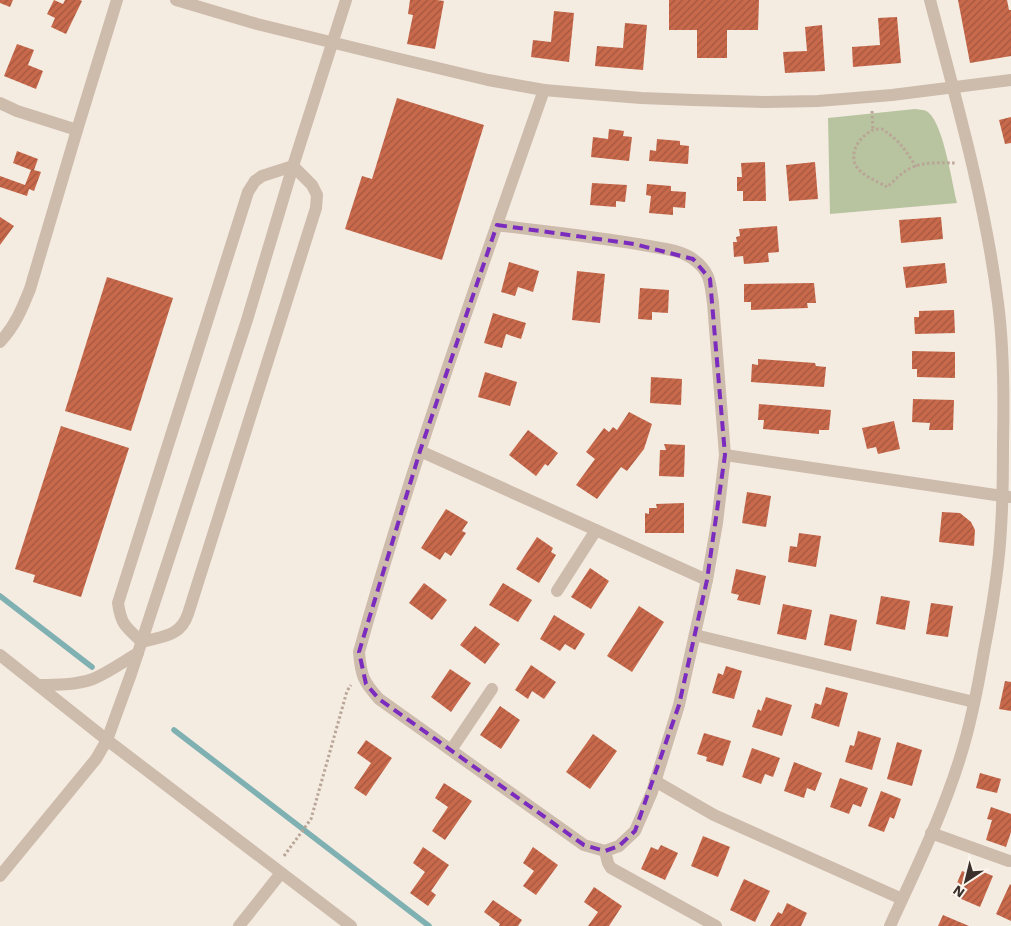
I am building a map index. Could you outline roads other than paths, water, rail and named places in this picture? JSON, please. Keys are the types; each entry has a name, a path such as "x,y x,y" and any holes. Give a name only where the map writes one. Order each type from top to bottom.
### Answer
{"street":[{"path":"0,342 15,323 30,289 118,0"},
{"path":"176,0 257,24 332,43 488,80 544,90 641,98 766,102 818,101 892,95 1011,80"},
{"path":"0,876 96,759 108,740 247,320 292,166 346,0"},
{"path":"890,926 939,815 960,758 974,702 991,617 1001,529 1007,496 1002,353 998,305 982,207 930,0"},
{"path":"497,225 634,244 677,252 692,258 703,268 710,279 725,455 717,523 707,580 679,705 655,781 636,831 619,846 604,851 584,845 380,699 366,684 360,669 359,652 420,451 497,225 544,90"},
{"path":"0,103 77,130"},
{"path":"140,648 120,617 118,603 248,192 255,180 292,166"},
{"path":"38,685 63,685 91,680 114,668 140,648 175,632 184,623 316,208 316,195 312,185 292,166"},
{"path":"420,451 707,580"},
{"path":"725,455 1007,496"},
{"path":"557,592 596,530"},
{"path":"694,635 974,702"},
{"path":"0,655 351,926"},
{"path":"451,750 492,690"},
{"path":"655,781 714,815 902,900"},
{"path":"931,833 1009,861"},
{"path":"604,851 612,868 716,926"},
{"path":"239,926 279,871"}],"waterway":[{"path":"0,596 92,667"},
{"path":"174,730 429,926"}]}
